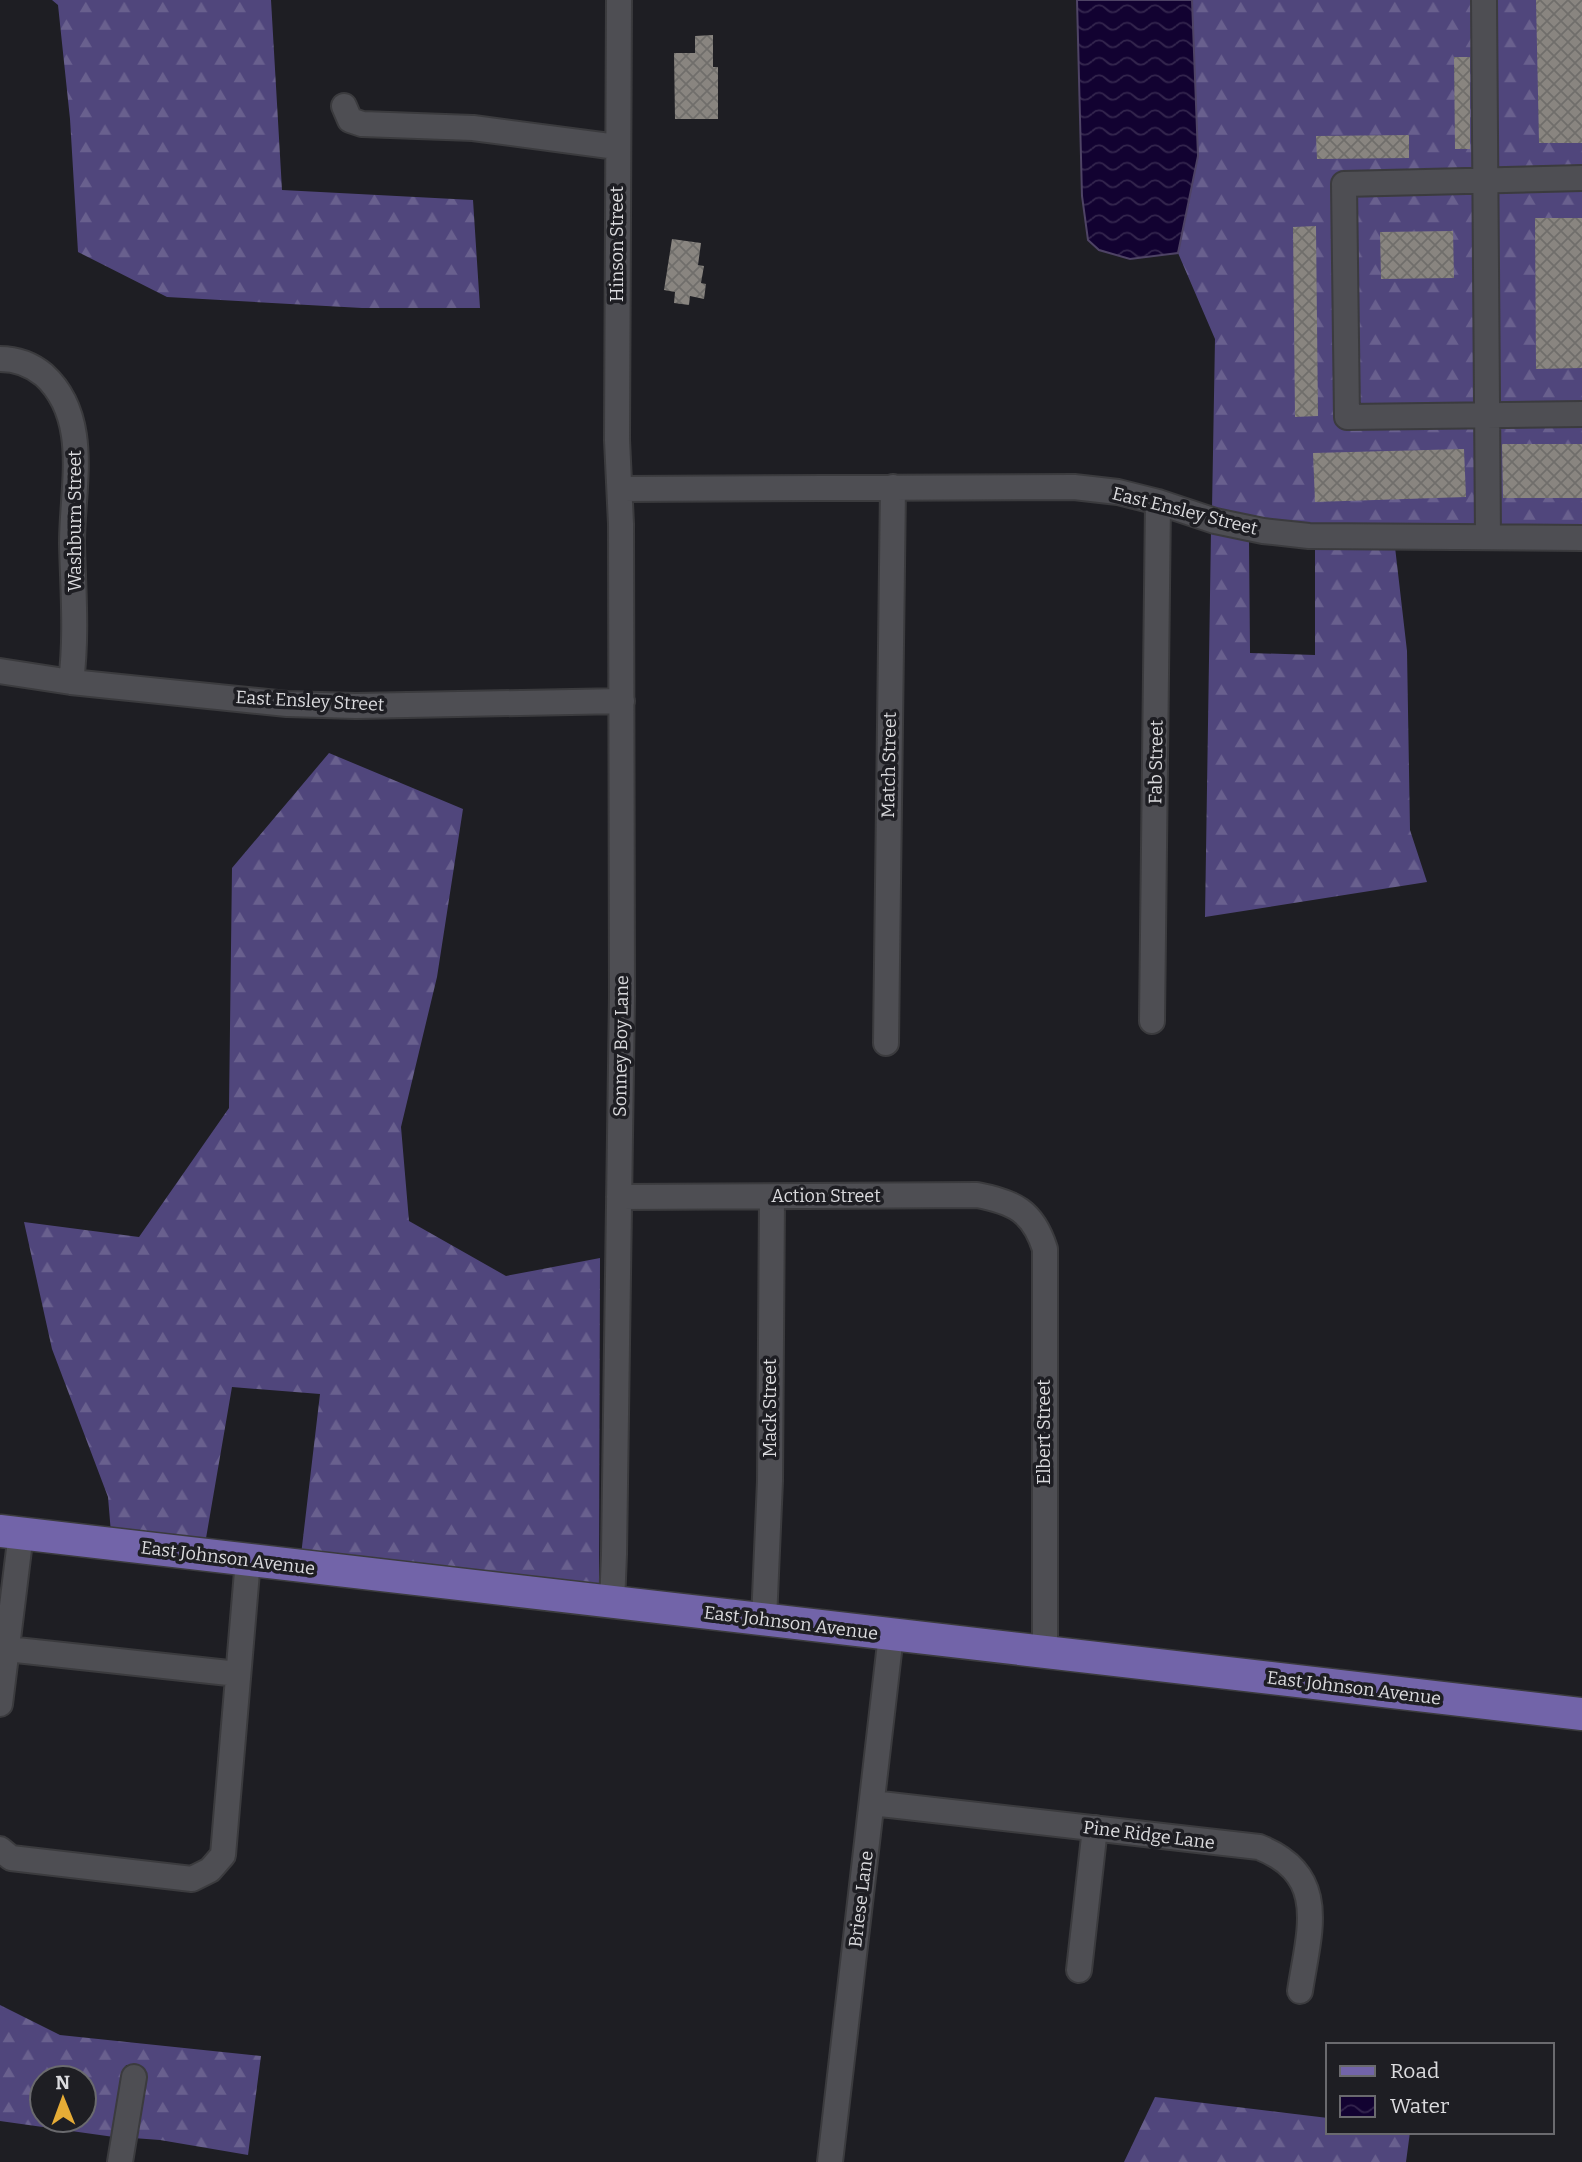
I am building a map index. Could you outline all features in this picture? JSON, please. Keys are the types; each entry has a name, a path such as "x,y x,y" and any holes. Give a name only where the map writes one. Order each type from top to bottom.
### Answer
{"main road":[{"name":"East Johnson Avenue","path":"11,1532 1582,1714"}],"street":[{"name":"Hinson Street","path":"619,0 617,413 620,489"},
{"path":"1484,0 1488,537"},
{"path":"344,106 350,120 362,124 473,128 617,147"},
{"path":"1582,178 1344,184 1347,417 1582,414"},
{"name":"Washburn Street","path":"0,359 25,364 39,371 52,383 65,403 73,425 76,447 72,528 74,659 71,682"},
{"name":"Match Street","path":"886,1044 893,487"},
{"name":"East Ensley Street","path":"620,489 1074,488 1118,492 1215,521 1263,531 1309,536 1582,538"},
{"name":"Sonney Boy Lane","path":"612,1603 622,996 620,489"},
{"name":"Fab Street","path":"1152,1021 1158,502"},
{"name":"East Ensley Street","path":"0,671 71,682 287,704 356,706 622,701"},
{"name":"Action Street","path":"619,1197 977,1195 1003,1200 1028,1216"},
{"name":"Mack Street","path":"764,1620 770,1481 772,1197"},
{"name":"Elbert Street","path":"1028,1216 1039,1230 1045,1249 1045,1653"},
{"path":"0,1704 7,1649 11,1532"},
{"path":"0,1849 11,1858 192,1879 210,1870 223,1855 248,1560"},
{"name":"Briese Lane","path":"830,2162 891,1635"},
{"path":"7,1649 238,1674"},
{"name":"Pine Ridge Lane","path":"872,1802 1259,1847 1275,1854 1290,1864 1302,1880 1309,1896 1311,1914 1300,1991"},
{"path":"1079,1970 1095,1828"},
{"path":"120,2162 134,2077"}],"green space":[{"path":"52,0 271,0 282,190 473,200 480,308 362,308 167,297 78,252 70,119 58,5"},
{"path":"1192,0 1582,0 1582,527 1309,525 1264,520 1212,509 1215,339 1178,253 1198,156"},
{"path":"1211,531 1249,540 1250,653 1315,655 1315,547 1395,547 1407,651 1410,830 1427,882 1205,917"},
{"path":"329,753 463,809 437,977 401,1127 409,1221 506,1276 600,1258 599,1590 301,1555 320,1394 232,1387 205,1544 111,1533 108,1497 52,1349 24,1222 139,1237 229,1108 232,868"},
{"path":"0,2005 60,2035 261,2056 248,2155 133,2138 144,2069 126,2065 114,2137 93,2134 98,2134 98,2064 28,2064 28,2125 0,2121"},
{"path":"1155,2097 1326,2118 1326,2134 1410,2134 1406,2162 1124,2162"}],"water":[{"path":"1077,0 1192,0 1198,156 1178,253 1130,259 1099,250 1088,240 1082,196"}],"building":[{"path":"1536,0 1582,0 1582,143 1539,143"},
{"path":"713,35 713,67 718,67 718,119 675,119 674,53 695,53 695,36"},
{"path":"1454,57 1470,57 1470,149 1455,149"},
{"path":"1409,135 1409,158 1317,159 1316,136"},
{"path":"1535,218 1582,218 1582,368 1536,369"},
{"path":"1316,226 1318,416 1295,417 1293,227"},
{"path":"1453,231 1454,278 1381,279 1380,232"},
{"path":"672,239 701,243 698,265 704,266 701,283 706,284 704,299 690,296 689,305 674,303 675,292 664,290"},
{"path":"1502,444 1582,444 1582,498 1503,498"},
{"path":"1464,449 1466,497 1315,502 1313,453"}]}
